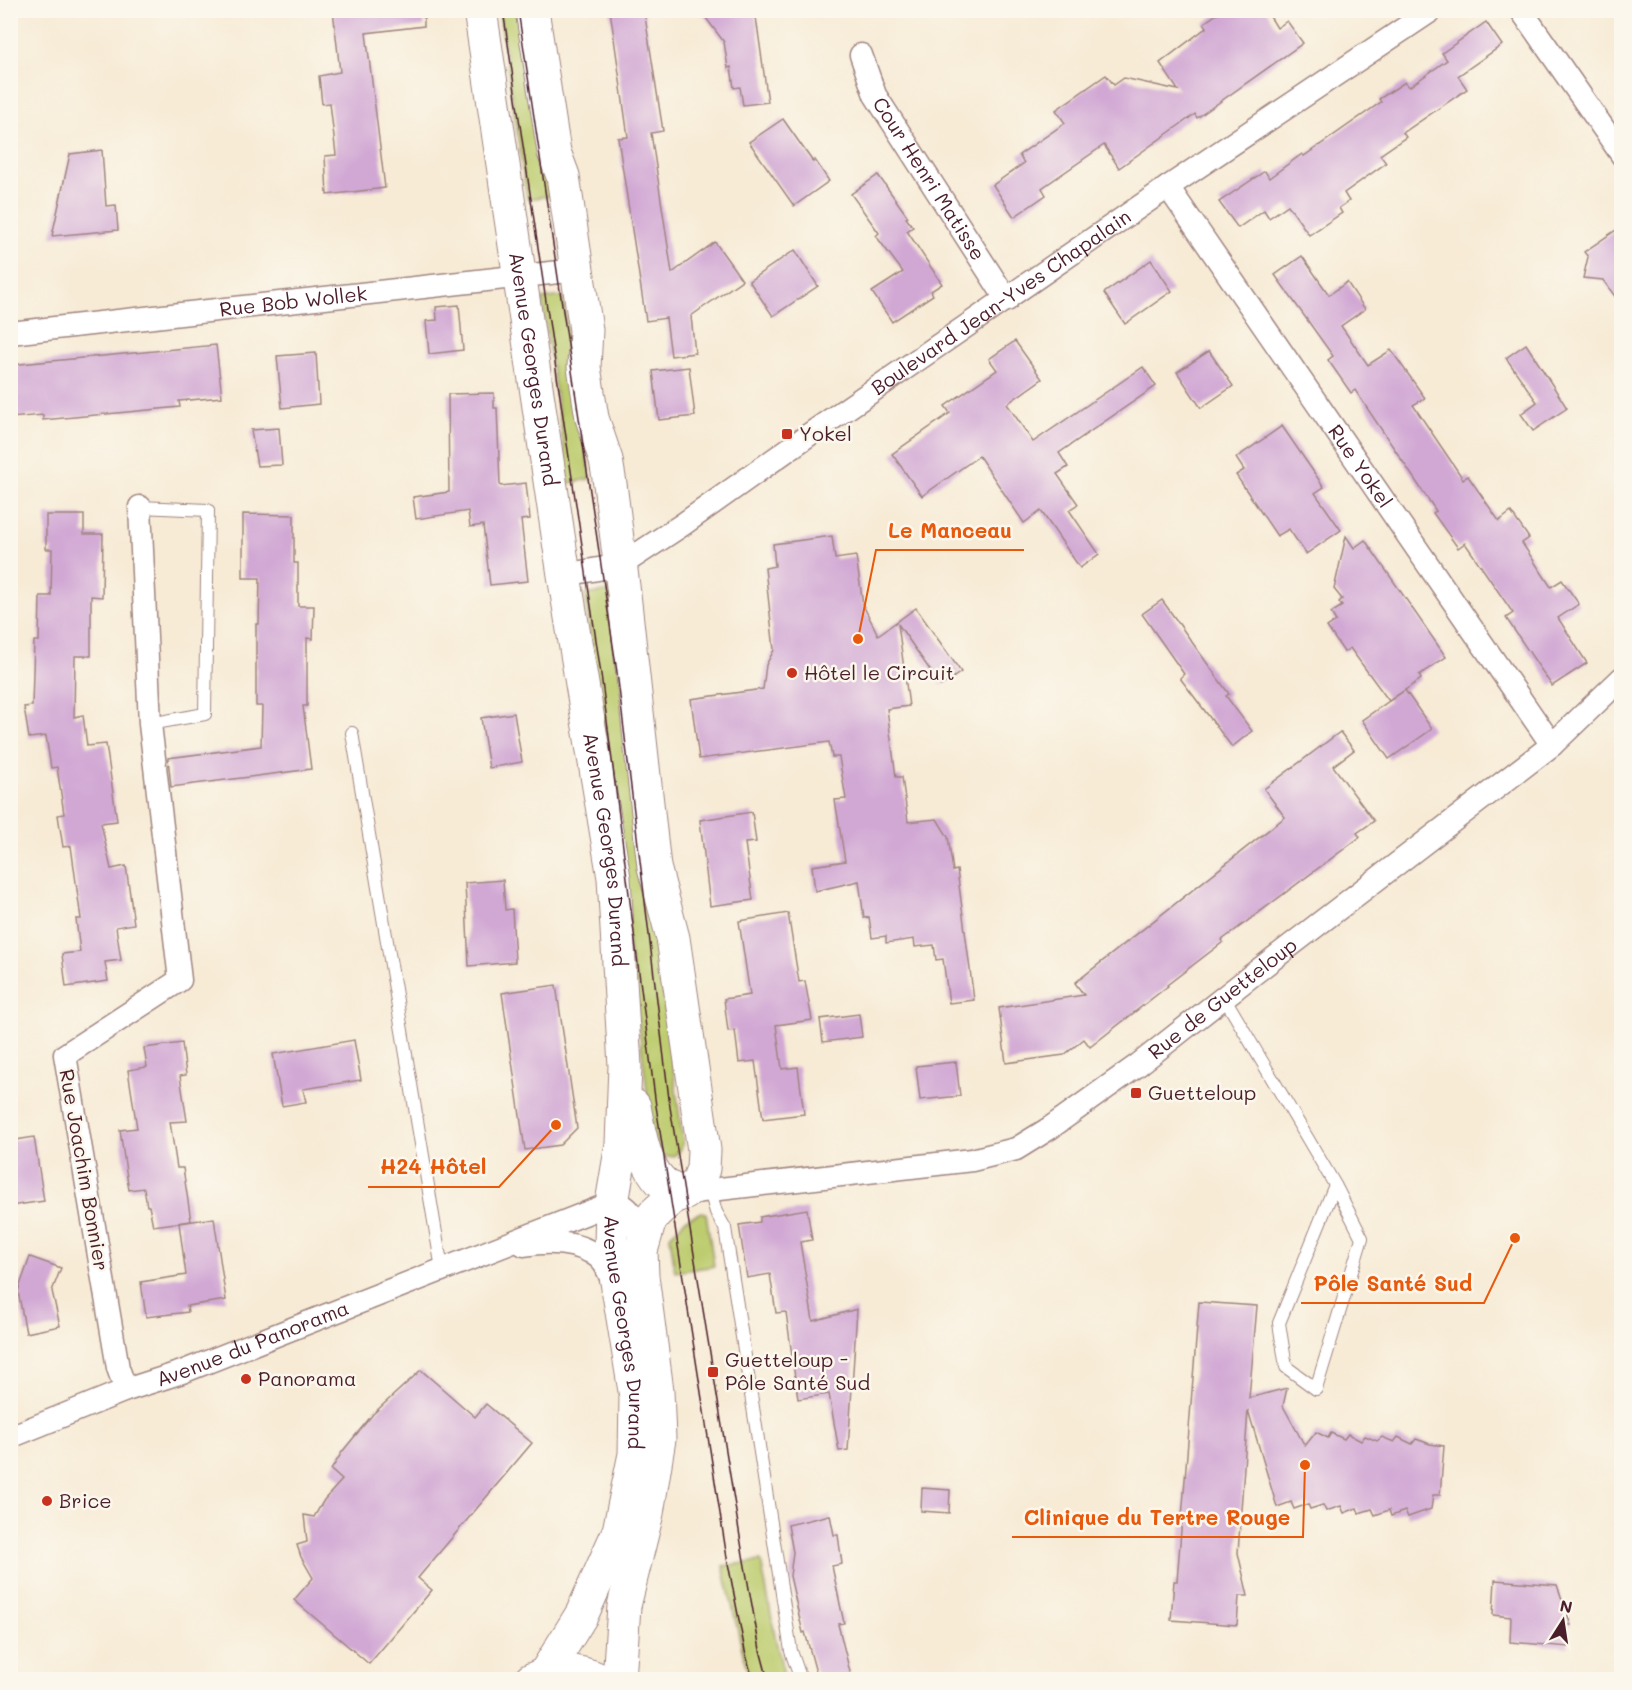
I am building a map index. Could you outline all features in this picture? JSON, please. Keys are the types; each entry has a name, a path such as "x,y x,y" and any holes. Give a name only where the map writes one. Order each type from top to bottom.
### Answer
{"main road":[{"name":"Avenue Georges Durand","path":"480,10 564,576 614,878 625,1066 622,1144 612,1203 611,1245 636,1397 635,1454 620,1531 582,1614 538,1677"},
{"name":"Avenue Georges Durand","path":"532,10 554,152 563,176 586,330 584,367 592,418 606,460 621,565 654,867 673,938 704,1150 701,1176 696,1184 697,1191 674,1196 655,1214 649,1223 642,1251 642,1276 657,1391 659,1439 647,1513 624,1606 619,1680"},
{"path":"625,1066 642,1143 649,1163 668,1188 697,1191"},
{"path":"538,1677 576,1672 600,1680"}],"street":[{"name":"Boulevard Jean-Yves Chapalain","path":"564,576 621,565 1168,187 1432,10"},
{"path":"1521,10 1622,155"},
{"name":"Cour Henri Matisse","path":"861,55 875,94 1007,300"},
{"name":"Rue Yokel","path":"1168,187 1552,745"},
{"name":"Rue Bob Wollek","path":"10,333 577,270"},
{"name":"Rue Joachim Bonnier","path":"126,1390 118,1368 65,1055 180,980 150,724 140,507"},
{"name":"Rue de Guetteloup","path":"697,1191 972,1160 1016,1149 1050,1128 1138,1065 1552,745 1622,678"},
{"name":"Rue de Guetteloup","path":"704,1150 711,1163 725,1175 741,1182 761,1184"},
{"path":"612,1203 624,1206 631,1212 642,1251"},
{"name":"Avenue du Panorama","path":"10,1437 612,1203"},
{"name":"Avenue du Panorama","path":"493,1250 536,1243 561,1243 579,1248 599,1257 608,1270 619,1297"}],"lane":[{"name":"Rue Joachim Bonnier","path":"140,507 208,510 205,714 150,724"},
{"path":"352,733 442,1269"},
{"path":"1224,998 1335,1185 1362,1238 1316,1389 1286,1367 1279,1323 1335,1185"},
{"path":"697,1191 716,1212 725,1228 791,1651 801,1680"}],"green space":[{"path":"499,11 522,11 550,196 527,199"},
{"path":"563,296 590,479 569,483 542,299"},
{"path":"610,591 683,1142 678,1153 668,1157 659,1155 652,1131 585,595"},
{"path":"702,1212 706,1213 714,1266 675,1272 670,1236 686,1219"},
{"path":"761,1561 785,1679 749,1679 723,1566"}],"building":[{"path":"333,10 424,10 424,26 366,33 385,188 327,195 325,156 336,155 330,103 322,104 319,76 340,72"},
{"path":"610,10 644,10 663,131 651,133 672,273 715,242 742,280 691,316 695,353 671,356 666,318 646,321 618,138 628,137"},
{"path":"700,10 755,10 768,102 743,105 740,87 734,88 724,42"},
{"path":"1223,10 1266,10 1277,28 1287,21 1303,43 1197,118 1195,114 1119,168 1104,145 1042,188 1046,195 1014,217 993,185 1024,163 1019,155 1065,123 1056,110 1106,75 1114,85 1124,78 1178,90 1160,63 1207,27 1204,23"},
{"path":"1486,22 1502,45 1458,76 1467,89 1403,133 1406,137 1380,155 1386,163 1344,193 1349,201 1339,208 1342,213 1309,235 1288,205 1269,218 1264,210 1238,228 1219,202 1265,171 1269,178 1302,154 1304,156 1381,102 1379,99 1405,82 1409,87 1447,60 1442,53"},
{"path":"783,119 829,181 794,206 749,142"},
{"path":"102,150 106,206 116,205 118,230 52,236 70,154"},
{"path":"878,175 908,217 906,218 913,227 907,231 942,284 931,291 933,295 892,322 872,292 903,272 876,236 879,233 851,194"},
{"path":"1622,226 1622,306 1603,280 1583,278 1588,257 1584,252"},
{"path":"795,250 818,286 773,316 749,281"},
{"path":"1302,256 1329,295 1347,282 1365,309 1341,326 1368,365 1391,350 1425,398 1413,405 1463,479 1468,476 1499,521 1511,512 1529,538 1522,543 1551,587 1562,580 1579,604 1558,618 1587,663 1552,686 1506,618 1513,613 1465,543 1458,548 1433,513 1436,511 1355,390 1351,393 1328,360 1333,356 1275,275"},
{"path":"1151,260 1172,291 1125,324 1104,293"},
{"path":"459,305 463,350 429,354 426,321 437,320 436,307"},
{"path":"1015,341 1042,379 1007,404 1033,442 1143,367 1156,386 1059,453 1068,467 1057,474 1078,504 1069,510 1099,554 1080,568 1041,511 1024,523 979,456 922,496 892,454 950,413 945,406 997,370 989,359"},
{"path":"1526,344 1567,408 1533,431 1521,414 1537,402 1506,358"},
{"path":"216,345 222,397 179,401 180,407 43,420 43,415 10,418 10,365"},
{"path":"1209,351 1233,386 1201,408 1177,372"},
{"path":"316,353 319,404 282,408 277,356"},
{"path":"689,367 695,416 659,420 653,371"},
{"path":"494,393 494,408 497,408 500,484 501,486 526,483 530,519 521,520 528,581 490,585 483,525 470,527 468,511 416,519 413,497 449,492 448,394"},
{"path":"1282,426 1324,487 1315,493 1341,530 1306,554 1289,529 1277,536 1236,475 1244,470 1236,458"},
{"path":"279,428 282,465 257,466 251,430"},
{"path":"243,514 294,515 294,563 298,563 298,606 314,606 313,639 307,638 307,706 303,706 311,769 171,787 168,758 261,746 262,706 256,706 256,624 259,624 260,578 243,578"},
{"path":"46,515 84,515 84,534 103,534 102,597 91,596 91,656 75,656 74,717 83,715 87,746 106,744 117,821 101,823 111,869 126,866 134,924 116,927 121,960 105,962 108,981 66,987 62,954 80,952 76,919 81,919 71,846 63,847 58,815 64,814 57,767 51,768 46,736 29,738 24,707 32,706 34,641 39,641 40,596 51,596 52,549 46,549"},
{"path":"832,536 835,559 856,556 863,605 878,635 916,608 961,672 941,686 898,624 909,706 887,709 896,777 902,777 908,822 937,819 948,837 953,871 957,870 974,1000 949,1003 943,959 936,960 934,945 915,947 914,939 886,943 886,936 872,938 869,917 864,918 859,881 815,891 812,866 845,861 835,800 846,799 839,757 832,757 829,742 699,759 691,699 763,689 766,665 774,650 765,568 775,566 773,544"},
{"path":"1346,536 1354,548 1365,540 1446,657 1419,675 1421,679 1389,701 1350,648 1344,652 1327,627 1336,621 1331,613 1342,606 1339,602 1342,599 1334,589"},
{"path":"1162,600 1229,694 1226,696 1252,731 1232,747 1180,678 1184,674 1142,614"},
{"path":"1405,690 1432,729 1389,759 1362,720"},
{"path":"514,713 522,762 489,768 481,718"},
{"path":"1340,732 1354,750 1333,766 1374,821 1357,833 1360,837 1222,940 1223,942 1090,1047 1084,1039 1064,1055 1006,1063 999,1008 1084,995 1075,983 1285,817 1264,789"},
{"path":"752,812 756,842 745,843 753,900 710,906 700,820"},
{"path":"503,880 505,910 512,909 515,962 469,966 465,883"},
{"path":"788,913 799,982 805,981 812,1020 776,1025 782,1069 798,1067 804,1114 763,1119 755,1061 739,1063 735,1030 728,1031 724,999 750,995 739,921"},
{"path":"556,985 577,1128 560,1145 525,1150 502,993"},
{"path":"859,1014 862,1037 823,1042 820,1019"},
{"path":"354,1040 361,1080 303,1089 306,1102 282,1106 273,1054"},
{"path":"182,1043 186,1075 180,1076 187,1121 170,1122 177,1168 183,1168 191,1221 153,1226 144,1188 129,1190 120,1130 137,1128 128,1070 147,1067 144,1048"},
{"path":"956,1062 960,1096 920,1100 916,1066"},
{"path":"34,1137 44,1201 10,1206 10,1141"},
{"path":"807,1209 812,1240 800,1242 813,1321 857,1309 848,1450 839,1451 829,1394 798,1399 786,1312 776,1313 770,1274 747,1278 739,1225 760,1222 760,1217"},
{"path":"214,1218 226,1300 187,1306 188,1312 146,1317 141,1282 186,1275 179,1223"},
{"path":"30,1257 61,1268 52,1291 60,1326 26,1333 18,1291"},
{"path":"1199,1302 1257,1306 1249,1398 1287,1388 1283,1406 1305,1446 1316,1432 1328,1438 1331,1433 1344,1439 1348,1434 1361,1441 1365,1436 1377,1441 1382,1437 1394,1442 1398,1437 1412,1444 1416,1439 1444,1446 1440,1495 1433,1495 1431,1509 1408,1517 1405,1511 1391,1516 1389,1510 1375,1515 1372,1509 1359,1513 1357,1508 1344,1513 1341,1506 1326,1511 1323,1505 1310,1509 1308,1504 1294,1509 1291,1502 1277,1507 1248,1410 1238,1553 1248,1596 1239,1596 1237,1625 1171,1620 1174,1581 1177,1581"},
{"path":"421,1370 475,1417 486,1404 532,1443 418,1578 432,1590 369,1664 294,1600 313,1578 297,1545 307,1542 304,1515 314,1517 324,1500 342,1480 331,1470 342,1452 373,1414"},
{"path":"922,1488 950,1490 949,1513 921,1511"},
{"path":"830,1515 834,1535 838,1535 842,1564 832,1566 844,1623 838,1624 852,1680 818,1680 805,1632 803,1633 790,1576 793,1552 788,1525"},
{"path":"1495,1580 1557,1585 1571,1625 1563,1625 1569,1647 1510,1642 1511,1617 1493,1615"}],"tram line":[{"path":"503,10 601,674 656,1106 727,1558 753,1680"},
{"path":"518,10 617,672 670,1107 743,1555 760,1650 768,1680"}],"place":[{"name":"Yokel","path":"787,434"},
{"name":"Le Manceau","path":"858,639"},
{"name":"Hôtel le Circuit","path":"792,673"},
{"name":"Guetteloup","path":"1136,1093"},
{"name":"H24 Hôtel","path":"556,1125"},
{"name":"Pôle Santé Sud","path":"1515,1238"},
{"name":"Guetteloup - Pôle Santé Sud","path":"713,1372"},
{"name":"Panorama","path":"246,1379"},
{"name":"Clinique du Tertre Rouge","path":"1305,1465"},
{"name":"Brice","path":"47,1501"}]}
